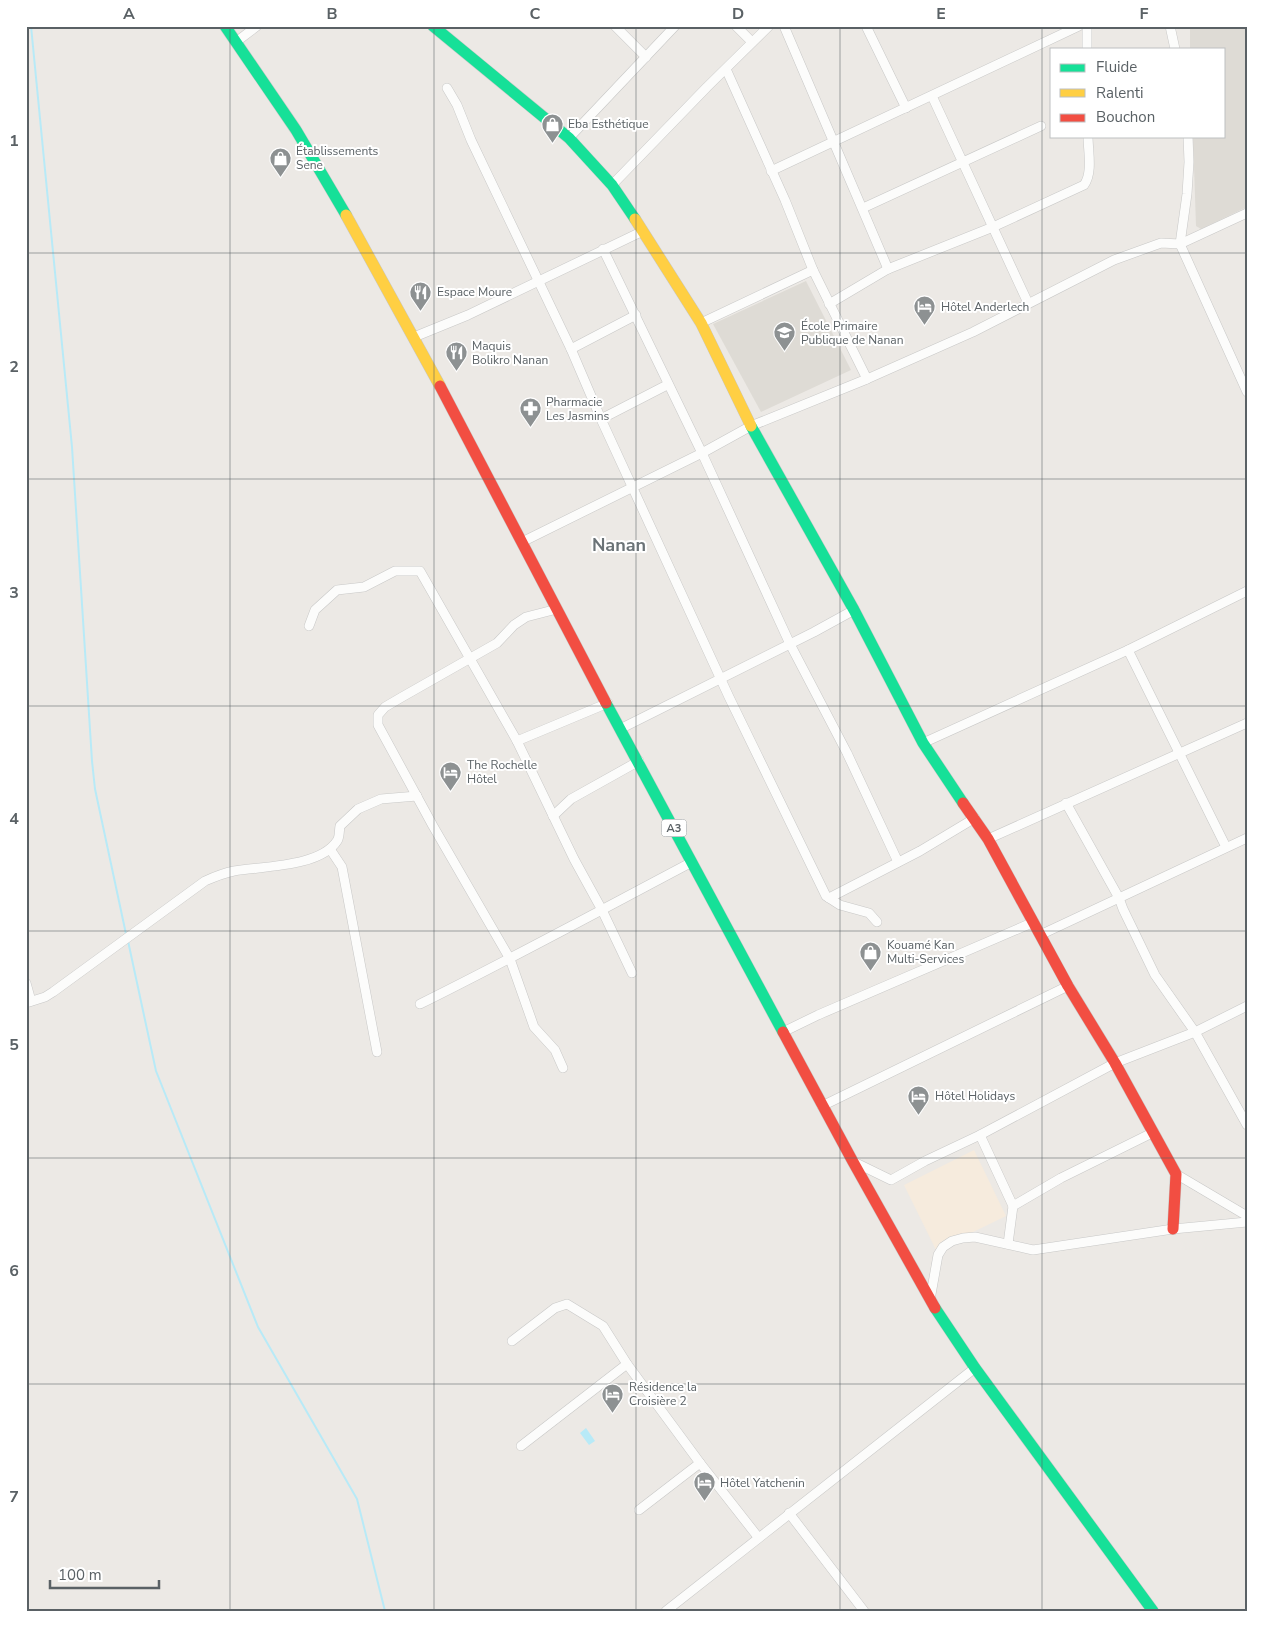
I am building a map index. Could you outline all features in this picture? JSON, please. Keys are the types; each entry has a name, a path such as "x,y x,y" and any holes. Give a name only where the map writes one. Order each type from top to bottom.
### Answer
{"main road":[{"name":"A3","path":"224,26 301,139 352,224 414,336 620,729 639,761 822,1106 930,1300 974,1368 1152,1611"},
{"path":"433,26 569,138 612,185 701,323 751,426 854,610 923,743 988,839 1068,986 1115,1063 1176,1174 1173,1229"}],"street":[{"path":"236,42 256,26"},
{"path":"615,26 646,57"},
{"path":"569,138 675,26"},
{"path":"736,26 752,42"},
{"path":"612,185 768,26"},
{"path":"784,26 888,269"},
{"path":"866,26 906,108"},
{"path":"771,171 1079,26"},
{"path":"1086,26 1087,48"},
{"path":"1170,26 1174,48"},
{"path":"726,68 813,270 867,379"},
{"path":"447,88 457,105 471,140 571,349 601,419 764,770 826,896 840,905 869,913 877,922"},
{"path":"932,96 1028,303"},
{"path":"863,208 1041,126"},
{"path":"829,304 888,269 993,227 1084,185 1087,181 1088,172 1088,138"},
{"path":"1188,138 1187,194 1180,244 1246,388"},
{"path":"522,542 633,488 751,426 867,379 973,332 1114,260 1161,243 1180,244 1247,213"},
{"path":"414,336 468,315 602,249 643,231"},
{"path":"602,249 702,453 790,644 848,753 898,862"},
{"path":"701,323 813,270"},
{"path":"571,349 636,316"},
{"path":"601,419 668,385"},
{"path":"309,626 315,610 337,590 364,587 395,571 420,571 468,658 518,741 574,859 602,910 632,974"},
{"path":"923,743 1128,650 1247,591"},
{"path":"557,609 526,617 514,625 497,643 385,707 378,715 378,725 510,960 534,1026 555,1050 563,1068"},
{"path":"620,729 854,610"},
{"path":"1128,650 1226,847"},
{"path":"518,741 608,703"},
{"path":"988,839 1247,722"},
{"path":"553,816 571,799 639,761"},
{"path":"26,984 28,1002 45,997 205,881 234,871 313,858 330,849 338,839 340,826 358,809 381,798 417,796"},
{"path":"1066,803 1119,898 1155,975 1195,1032 1246,1122"},
{"path":"829,898 898,862 975,818"},
{"path":"1040,935 1247,838"},
{"path":"330,849 342,867 377,1052"},
{"path":"420,1004 510,960 692,862"},
{"path":"783,1032 818,1015 1034,922"},
{"path":"822,1106 1068,986"},
{"path":"852,1160 891,1180 925,1160 980,1135 1115,1063 1195,1032 1247,1006"},
{"path":"1013,1206 1061,1178 1154,1132"},
{"path":"980,1135 1013,1206 1008,1244"},
{"path":"1176,1174 1247,1216"},
{"path":"930,1300 938,1255 943,1247 952,1241 975,1237 1033,1250 1173,1229 1247,1222"},
{"path":"512,1341 555,1308 567,1304 603,1326 627,1364 758,1538"},
{"path":"521,1446 627,1364"},
{"path":"666,1611 974,1368"},
{"path":"639,1510 700,1463"},
{"path":"788,1514 864,1611"}],"shaded area":[{"path":"1190,26 1247,26 1247,207 1201,229 1196,226 1193,138 1226,138 1226,48 1190,48"},
{"name":"École Primaire Publique de Nanan","path":"806,281 851,370 761,412 713,324"},
{"path":"974,1150 1006,1216 936,1250 904,1185"}],"water":[{"path":"586,1428 595,1441 589,1445 580,1433"}],"waterway":[{"path":"31,26 72,447 92,761 95,789 126,934"},
{"path":"128,941 156,1071 258,1327 357,1499 385,1611"}],"traffic: fast":[{"path":"225,26 296,130 346,215"},
{"path":"433,26 569,138 612,185 635,219"},
{"path":"751,426 854,610 923,743 963,803"},
{"path":"606,703 783,1032"},
{"path":"935,1308 975,1368 1153,1611"}],"traffic: slow":[{"path":"346,215 440,386"},
{"path":"635,219 701,323 751,426"}],"traffic: jam":[{"path":"440,386 606,703"},
{"path":"963,803 988,839 1068,986 1115,1063 1176,1174 1173,1229"},
{"path":"783,1032 935,1308"}],"place":[{"name":"Eba Esthétique","path":"552,143"},
{"name":"Établissements Sene","path":"280,177"},
{"name":"Espace Moure","path":"421,311"},
{"name":"Hôtel Anderlech","path":"925,326"},
{"name":"École Primaire Publique de Nanan","path":"785,352"},
{"name":"Maquis Bolikro Nanan","path":"456,372"},
{"name":"Pharmacie Les Jasmins","path":"530,428"},
{"name":"The Rochelle Hôtel","path":"451,791"},
{"name":"Kouamé Kan Multi-Services","path":"871,971"},
{"name":"Hôtel Holidays","path":"919,1115"},
{"name":"Résidence la Croisière 2","path":"613,1413"},
{"name":"Hôtel Yatchenin","path":"704,1502"}],"district":[{"name":"Nanan","path":"619,545"}]}
